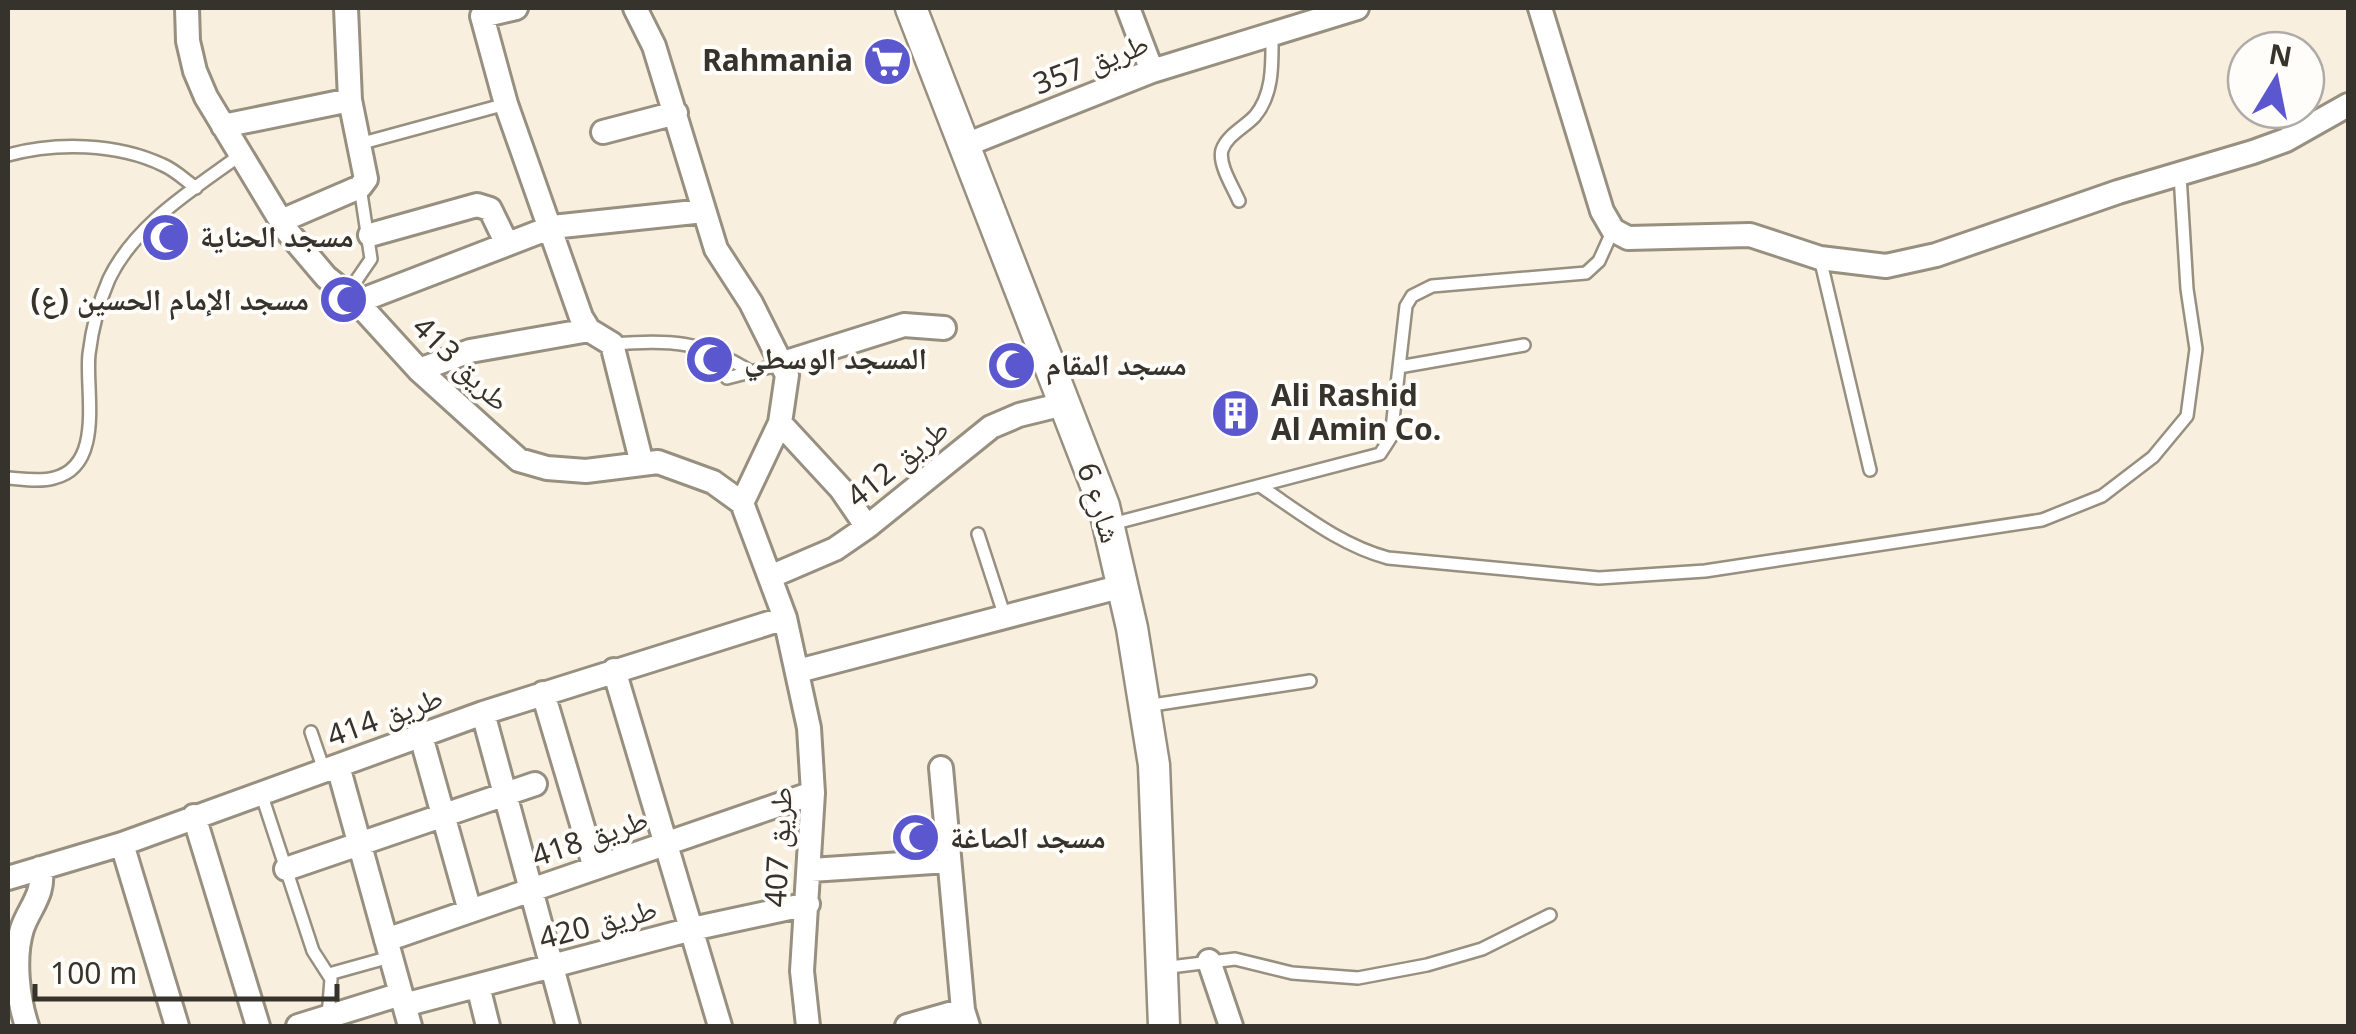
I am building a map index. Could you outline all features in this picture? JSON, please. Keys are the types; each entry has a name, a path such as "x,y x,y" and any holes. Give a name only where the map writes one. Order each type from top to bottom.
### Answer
{"street":[{"name":"طريق 413","path":"187,8 188,41 195,71 223,126 243,153 281,221 326,277 352,298 419,370 519,460 548,468 586,471 658,462 714,482 742,502"},
{"path":"281,221 360,187 366,179 350,100 346,8"},
{"path":"516,8 475,12 581,317 589,330 612,344 642,464"},
{"path":"635,8 654,46 716,248 751,302 787,375 780,423 742,502 785,618"},
{"name":"شارع 6","path":"911,8 1108,525 1154,766 1164,1026"},
{"path":"1128,8 1152,70"},
{"name":"طريق 357","path":"963,146 1152,70 1357,8"},
{"path":"1540,8 1602,211 1613,230 1628,238 1750,234 1820,258 1886,266 1936,255 2118,192 2286,140 2348,106"},
{"path":"223,126 350,100"},
{"path":"603,132 676,112"},
{"path":"370,235 477,205 490,209 506,242"},
{"path":"352,298 552,227 704,212"},
{"path":"783,363 904,326 944,328"},
{"path":"419,370 470,351 589,330"},
{"name":"طريق 412","path":"772,576 835,548 867,527 991,427 1019,415 1064,404"},
{"path":"780,423 841,489 867,527"},
{"path":"798,671 1122,586"},
{"name":"طريق 414","path":"8,878 122,844 483,712 785,618"},
{"name":"طريق 407","path":"785,618 809,728 813,793 802,971 808,1026"},
{"path":"614,670 720,1026"},
{"path":"543,693 594,868"},
{"path":"483,712 568,1026"},
{"path":"421,736 470,911"},
{"path":"331,768 360,844 405,1009"},
{"path":"907,1026 966,1018 941,768"},
{"path":"286,870 535,784"},
{"name":"طريق 418","path":"388,948 470,911 813,793"},
{"path":"194,816 258,1026"},
{"path":"122,844 177,1026"},
{"path":"811,870 948,861"},
{"path":"28,1026 17,952 22,928 41,890 40,868"},
{"name":"طريق 420","path":"298,1026 328,1017 405,1009 692,930 808,904"},
{"path":"1209,961 1231,1026"},
{"path":"478,986 488,1026"}],"lane":[{"path":"1239,201 1222,161 1222,150 1254,117 1267,94 1272,34"},
{"path":"360,144 506,104"},
{"path":"8,155 42,146 128,152 166,166 196,188"},
{"path":"8,478 54,478 70,470 81,456 88,433 89,356 96,316 109,280 127,249 161,215 243,153"},
{"path":"1260,486 1344,542 1377,555 1599,578 1750,566 2042,520 2102,496 2154,457 2187,416 2196,349 2187,289 2180,175"},
{"path":"352,298 371,260 360,187"},
{"path":"1108,525 1380,454 1390,437 1406,306 1421,289 1586,272 1594,267 1613,230"},
{"path":"1820,258 1870,470"},
{"path":"612,344 666,340 691,344 714,351 751,372"},
{"path":"1399,367 1524,345"},
{"path":"727,378 783,363"},
{"path":"978,534 1005,617"},
{"path":"1145,706 1310,681"},
{"path":"311,732 331,768"},
{"path":"261,793 313,951 329,974 328,1017"},
{"path":"1162,968 1236,959 1292,974 1358,978 1427,965 1482,949 1550,915"},
{"path":"329,974 388,948"}],"place":[{"name":"Rahmania","path":"888,61"},
{"name":"مسجد الحناية","path":"165,237"},
{"name":"مسجد الإمام الحسين (ع)","path":"344,300"},
{"name":"المسجد الوسطي","path":"709,359"},
{"name":"مسجد المقام","path":"1011,365"},
{"name":"Ali Rashid Al Amin Co.","path":"1236,413"},
{"name":"مسجد الصاغة","path":"915,838"}]}
